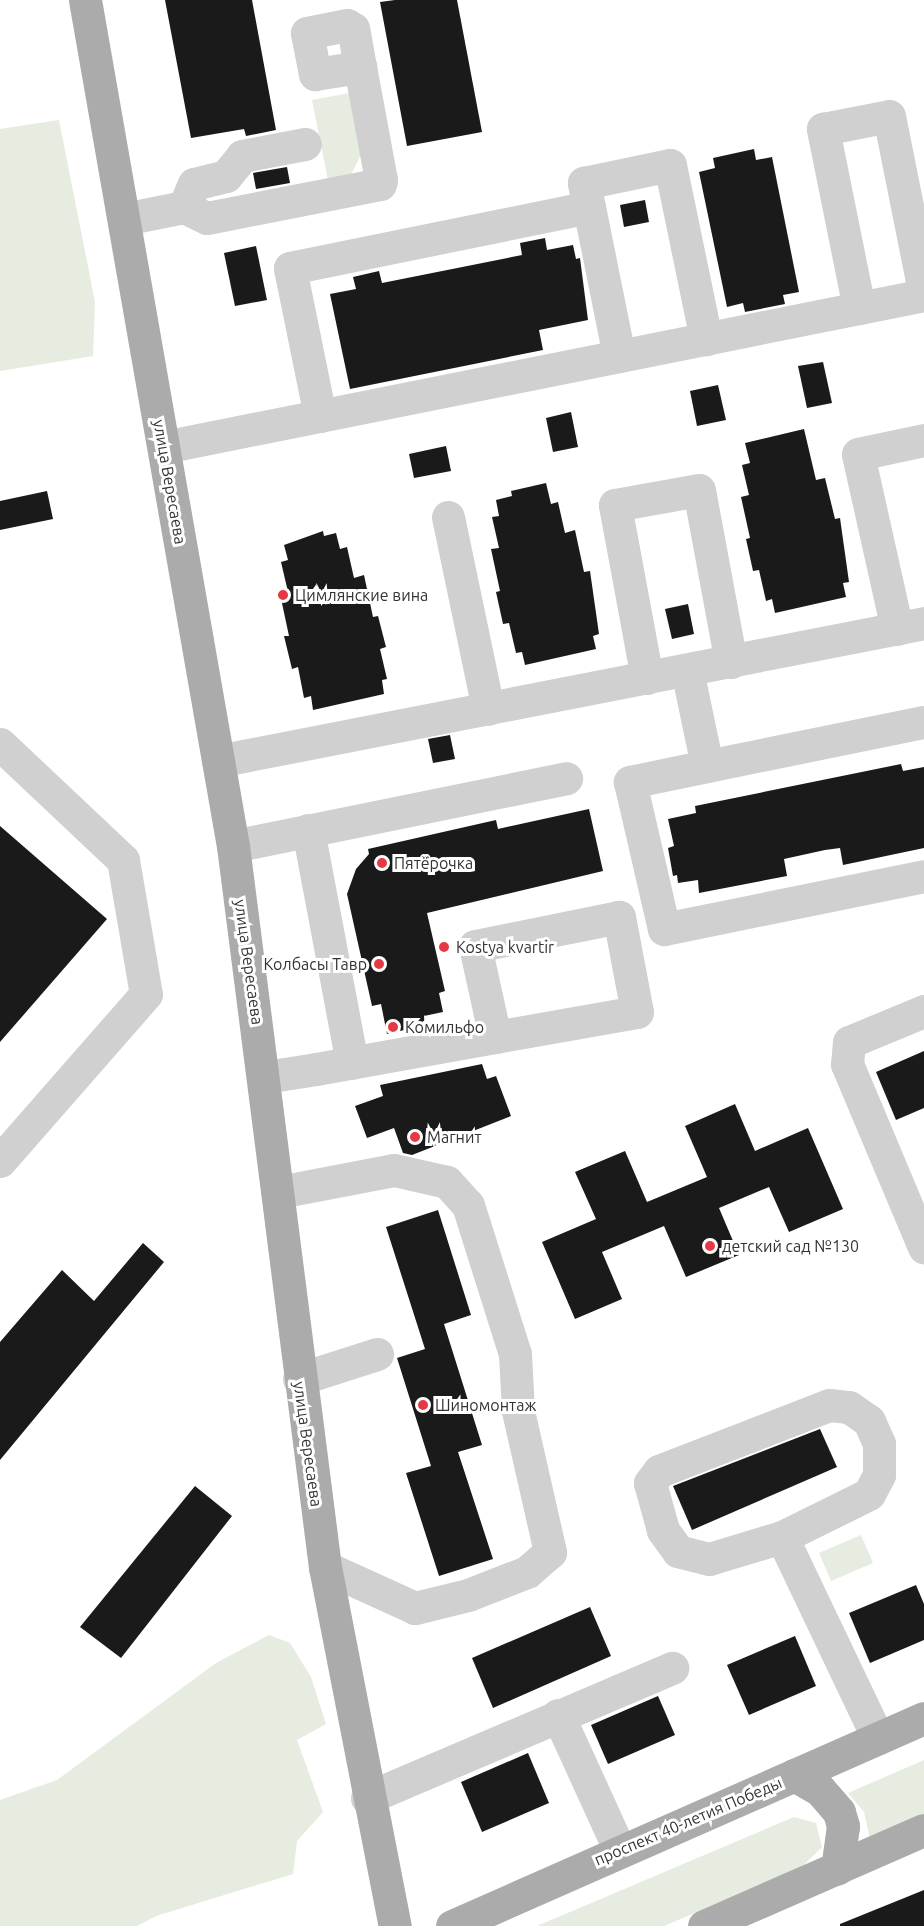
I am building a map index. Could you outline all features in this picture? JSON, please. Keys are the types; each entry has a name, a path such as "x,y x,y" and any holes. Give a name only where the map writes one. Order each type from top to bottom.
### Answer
{"main road":[{"name":"улица Вересаева","path":"85,0 165,447 232,846 279,1192 299,1379 325,1567 367,1798 395,1926"},
{"name":"проспект 40-летия Победы","path":"452,1926 619,1849 924,1718"},
{"path":"794,1775 820,1790 839,1812 843,1826 837,1869"},
{"path":"704,1926 924,1830"}],"lane":[{"path":"123,219 184,207 207,218 380,184 360,67"},
{"path":"165,447 859,308 924,293 889,116 823,129 859,308"},
{"path":"184,207 194,184 226,176 242,156 305,144"},
{"path":"619,356 584,183 670,165 706,339"},
{"path":"320,416 290,268 589,207"},
{"path":"218,761 911,626 858,454 924,440"},
{"path":"647,678 615,505 699,490 731,662"},
{"path":"448,518 488,709"},
{"path":"687,670 707,766"},
{"path":"924,722 630,782 664,929 924,876"},
{"path":"0,744 123,860 146,994 0,1161"},
{"path":"232,846 566,778"},
{"path":"308,830 352,1063"},
{"path":"264,1077 352,1063 495,1038 637,1012 619,917 475,946 495,1038"},
{"path":"924,1011 849,1042 847,1064 918,1213 924,1247"},
{"path":"279,1192 394,1170 447,1182 468,1204 515,1354 518,1412 550,1552 527,1572 468,1595 415,1608 325,1567"},
{"path":"299,1379 377,1354"},
{"path":"829,1405 849,1407 868,1421 879,1443 879,1475 869,1494 782,1537 709,1559 678,1551 663,1530 650,1483 659,1471 829,1405"},
{"path":"782,1537 878,1738"},
{"path":"367,1798 672,1668"},
{"path":"558,1715 619,1849"}],"shaded area":[{"path":"355,92 365,147 347,182 329,185 312,100"},
{"path":"59,120 95,302 93,356 0,371 0,129"},
{"path":"861,1535 873,1563 831,1581 819,1553"},
{"path":"269,1635 290,1643 311,1677 326,1724 297,1740 323,1812 297,1841 293,1874 156,1916 137,1926 0,1926 0,1800 57,1780 216,1663"},
{"path":"924,1760 924,1816 870,1839 864,1812 848,1793"},
{"path":"794,1817 816,1823 822,1847 801,1868 664,1926 537,1926"}],"building":[{"path":"165,0 252,0 276,130 246,136 244,129 191,138"},
{"path":"457,0 482,132 407,146 380,2"},
{"path":"754,149 756,160 772,157 799,292 783,295 785,304 745,312 743,303 727,307 699,172 715,168 713,158"},
{"path":"287,167 290,183 256,189 253,173"},
{"path":"645,200 649,222 624,227 620,205"},
{"path":"545,238 547,250 573,245 576,259 580,258 588,320 539,330 543,350 350,389 330,294 356,289 353,277 379,271 382,283 522,255 520,243"},
{"path":"256,246 267,300 235,306 224,253"},
{"path":"823,362 832,403 807,408 798,366"},
{"path":"718,385 726,420 697,426 690,391"},
{"path":"571,412 578,447 553,452 546,418"},
{"path":"804,429 816,480 825,478 835,519 840,518 849,582 843,583 846,597 775,613 772,599 766,601 759,570 753,571 746,539 750,538 741,497 749,495 742,465 750,463 745,443"},
{"path":"446,446 451,471 414,478 409,454"},
{"path":"546,483 551,504 558,502 565,533 575,530 584,572 590,571 599,634 593,636 596,649 525,665 522,652 516,653 509,623 503,624 496,592 500,591 491,549 499,548 492,517 499,516 496,500 512,496 511,491"},
{"path":"47,491 53,519 0,530 0,501"},
{"path":"323,531 324,536 336,533 340,549 347,547 354,578 364,575 373,617 378,616 386,647 380,649 387,679 382,680 384,694 313,710 311,696 304,698 298,667 292,669 284,636 289,636 280,594 288,592 281,562 288,560 284,545"},
{"path":"688,604 694,634 672,639 665,609"},
{"path":"450,735 455,759 433,763 428,739"},
{"path":"901,764 903,771 924,767 924,848 843,865 840,848 825,850 784,859 787,876 699,893 698,880 678,883 677,875 673,876 668,848 674,846 668,819 696,813 695,806"},
{"path":"589,809 603,871 427,913 445,991 439,993 443,1012 424,1016 426,1025 387,1034 381,1004 372,1006 347,894 356,869 369,854 368,849 496,820 498,829"},
{"path":"0,826 107,919 0,1042"},
{"path":"924,1051 924,1108 896,1120 876,1072"},
{"path":"482,1064 487,1079 496,1076 511,1116 412,1155 403,1153 394,1128 367,1138 355,1106 383,1096 380,1085"},
{"path":"735,1104 755,1151 808,1128 843,1209 789,1232 769,1187 719,1208 739,1255 686,1277 664,1226 602,1252 622,1299 575,1319 542,1242 596,1219 575,1172 625,1151 647,1202 707,1177 685,1126"},
{"path":"438,1210 471,1315 444,1324 482,1445 458,1452 493,1559 439,1576 406,1473 431,1466 397,1358 425,1349 386,1227"},
{"path":"143,1243 164,1262 0,1460 0,1342 62,1270 94,1301"},
{"path":"820,1429 837,1467 692,1530 673,1486"},
{"path":"195,1486 232,1516 121,1658 80,1627"},
{"path":"916,1585 924,1604 924,1640 870,1663 849,1613"},
{"path":"590,1607 611,1656 493,1708 472,1658"},
{"path":"795,1636 816,1686 749,1715 727,1665"},
{"path":"658,1696 675,1735 608,1764 591,1725"},
{"path":"528,1753 549,1803 482,1832 461,1782"},
{"path":"924,1890 924,1926 840,1926 840,1924"}],"place":[{"name":"Цимлянские вина","path":"283,595"},
{"name":"Пятёрочка","path":"382,863"},
{"name":"Kostya kvartir","path":"444,947"},
{"name":"Колбасы Тавр","path":"379,964"},
{"name":"Комильфо","path":"393,1027"},
{"name":"Магнит","path":"415,1137"},
{"name":"детский сад №130","path":"710,1246"},
{"name":"Шиномонтаж","path":"423,1405"}]}
